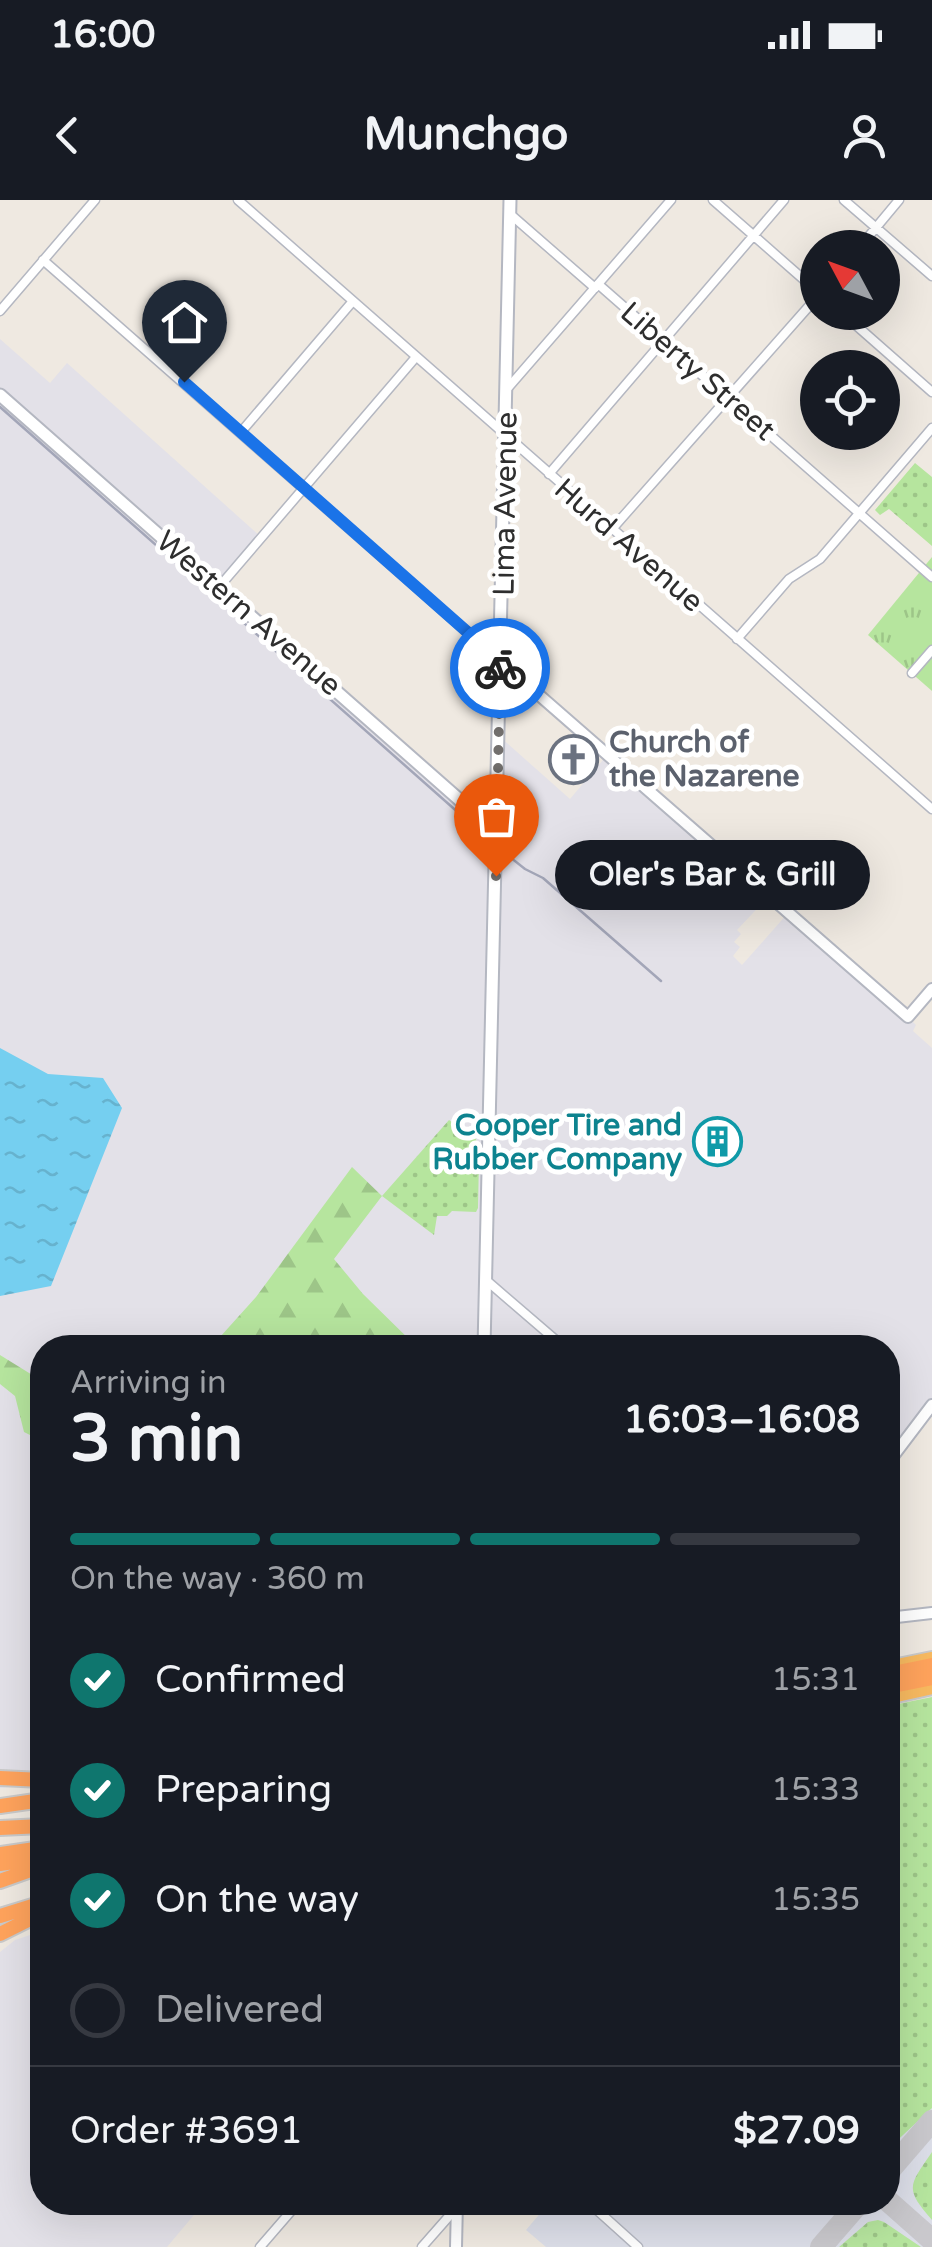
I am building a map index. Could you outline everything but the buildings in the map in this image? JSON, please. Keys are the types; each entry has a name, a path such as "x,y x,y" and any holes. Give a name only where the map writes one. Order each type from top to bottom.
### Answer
{"highway":[{"path":"900,1668 932,1662"},
{"path":"900,1685 932,1678"},
{"path":"900,1695 932,1688"},
{"path":"0,1778 30,1779"},
{"path":"0,1806 30,1802"},
{"path":"0,1828 30,1827"},
{"path":"0,1854 30,1850"},
{"path":"0,1864 30,1860"},
{"path":"0,1882 30,1871"},
{"path":"0,1916 30,1907"},
{"path":"0,1934 30,1919"}],"main road":[{"name":"Lima Avenue","path":"484,1335 509,204"},
{"name":"Western Avenue","path":"0,395 496,832"}],"street":[{"path":"0,310 95,200"},
{"name":"Hurd Avenue","path":"238,200 932,808"},
{"path":"507,389 670,200"},
{"path":"714,200 800,278"},
{"path":"549,474 784,200"},
{"path":"844,200 932,276"},
{"path":"874,230 900,200"},
{"name":"Liberty Street","path":"509,204 597,286 932,577"},
{"path":"43,260 908,1016 932,989"},
{"path":"242,432 353,301"},
{"path":"612,528 800,315"},
{"path":"861,330 932,392"},
{"path":"219,587 416,356"},
{"path":"737,638 784,583 814,566 932,428"},
{"path":"912,674 932,650"},
{"path":"486,1280 550,1335"},
{"path":"900,1447 932,1405"},
{"path":"900,1616 932,1612"},
{"path":"263,2246 288,2215"},
{"path":"422,2247 449,2215"},
{"path":"456,2246 457,2215"},
{"path":"602,2215 638,2247"}],"shaded area":[{"path":"0,339 50,383 67,363 261,537 220,587 495,831 499,736 570,799 608,754 769,896 737,930 741,934 734,942 740,947 733,956 742,965 788,913 916,1025 913,1031 932,1048 932,1405 900,1447 900,1335 30,1335 30,1785 0,1788"},
{"path":"932,1710 932,2247 546,2247 526,2230 539,2215 900,2215 900,1717"},
{"path":"30,1935 30,2215 194,2215 167,2247 0,2247 0,1952 15,1940"}],"green space":[{"path":"915,463 932,477 932,546 889,509 880,515 875,510"},
{"path":"932,557 932,691 868,635"},
{"path":"449,1120 476,1139 478,1208 476,1212 452,1211 447,1216 437,1216 434,1235 382,1196"},
{"path":"352,1167 382,1196 334,1259 405,1335 222,1335 256,1297"},
{"path":"0,1355 30,1374 30,1435 24,1432 15,1396 0,1384"},
{"path":"932,1697 932,2108 900,2138 900,1704"},
{"path":"932,2152 932,2220 917,2201 913,2187"},
{"path":"878,2220 921,2247 839,2247 868,2222"}],"water":[{"path":"0,1048 48,1074 103,1078 122,1108 51,1286 0,1296"}],"taxiway":[{"path":"900,2158 932,2121"},
{"path":"900,2212 932,2240"},
{"path":"821,2247 849,2215"}],"railway":[{"path":"0,407 496,846 543,878 661,981"}],"way so far":[{"path":"496,876 500,668"}],"place":[{"name":"Church of the Nazarene","path":"574,759"},
{"name":"Oler's Bar & Grill","path":"496,876"},
{"name":"Cooper Tire and Rubber Company","path":"717,1142"}],"route":[{"path":"184,382 500,661 500,668"}]}
